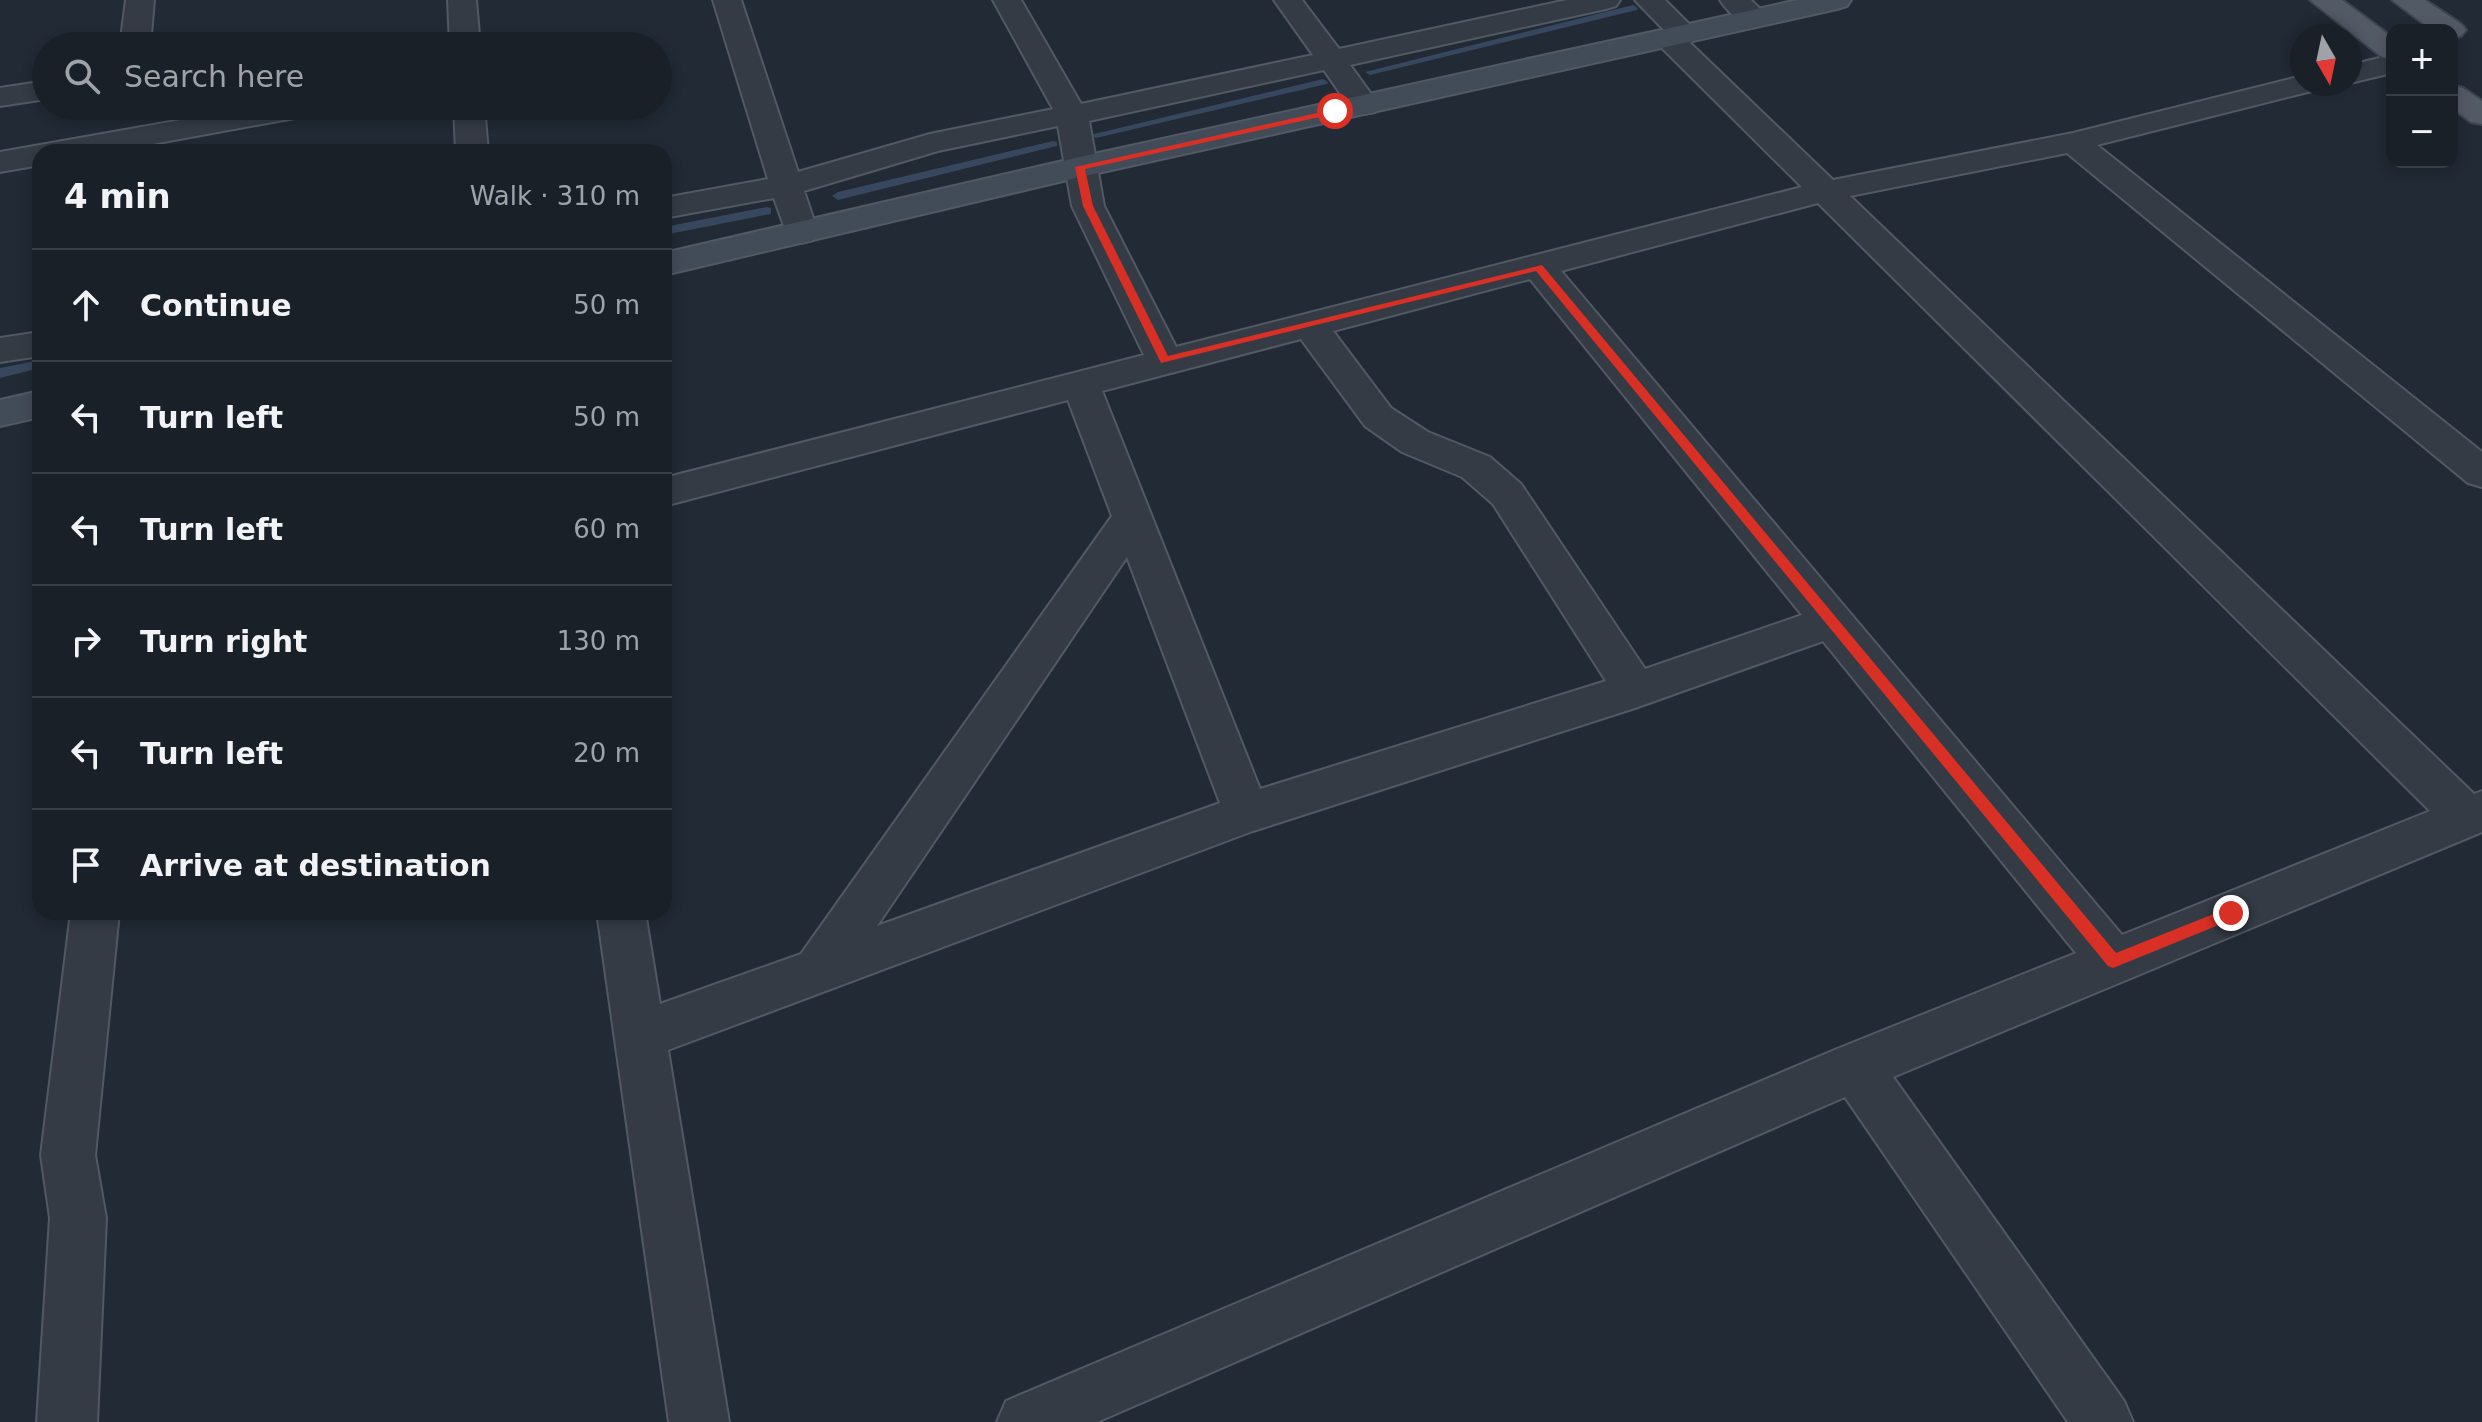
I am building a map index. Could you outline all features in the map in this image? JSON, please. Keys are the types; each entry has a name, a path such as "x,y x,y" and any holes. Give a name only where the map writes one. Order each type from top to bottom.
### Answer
{"main road":[{"path":"2324,0 2386,46"},
{"path":"2406,0 2442,24"},
{"path":"2455,96 2482,115"}],"street":[{"path":"137,32 140,0"},
{"path":"462,0 464,32"},
{"path":"727,0 801,233"},
{"path":"1007,0 1072,115 1088,206 1165,361"},
{"path":"1288,0 1364,105"},
{"path":"672,207 786,186 930,143 1331,61 1606,0"},
{"path":"1027,1422 1855,1067 2475,814 1823,192 1677,36 1649,0"},
{"path":"672,262 1080,167 1677,36 1744,9 1837,0"},
{"path":"2362,71 2386,65"},
{"path":"672,490 1823,192 2073,142 2290,88"},
{"path":"0,97 32,92"},
{"path":"101,144 234,120"},
{"path":"470,120 471,144"},
{"path":"2073,142 2482,473"},
{"path":"0,162 32,156"},
{"path":"1539,267 2113,961"},
{"path":"1310,326 1378,417 1415,442 1476,467 1507,494 1635,690"},
{"path":"0,350 32,345"},
{"path":"1081,386 1247,813"},
{"path":"0,413 32,406"},
{"path":"818,971 1132,518"},
{"path":"640,1036 1247,813 1635,690 1832,621"},
{"path":"67,1422 78,1218 68,1155 94,920"},
{"path":"622,920 699,1422"},
{"path":"1855,1067 2103,1422"}],"waterway":[{"path":"1370,72 1633,8"},
{"path":"1096,135 1323,82"},
{"path":"838,196 1053,144"},
{"path":"672,229 767,211"},
{"path":"0,373 32,366"}],"route":[{"path":"1335,111 1080,167 1088,206 1165,361 1539,267 2113,961 2231,913"}]}
